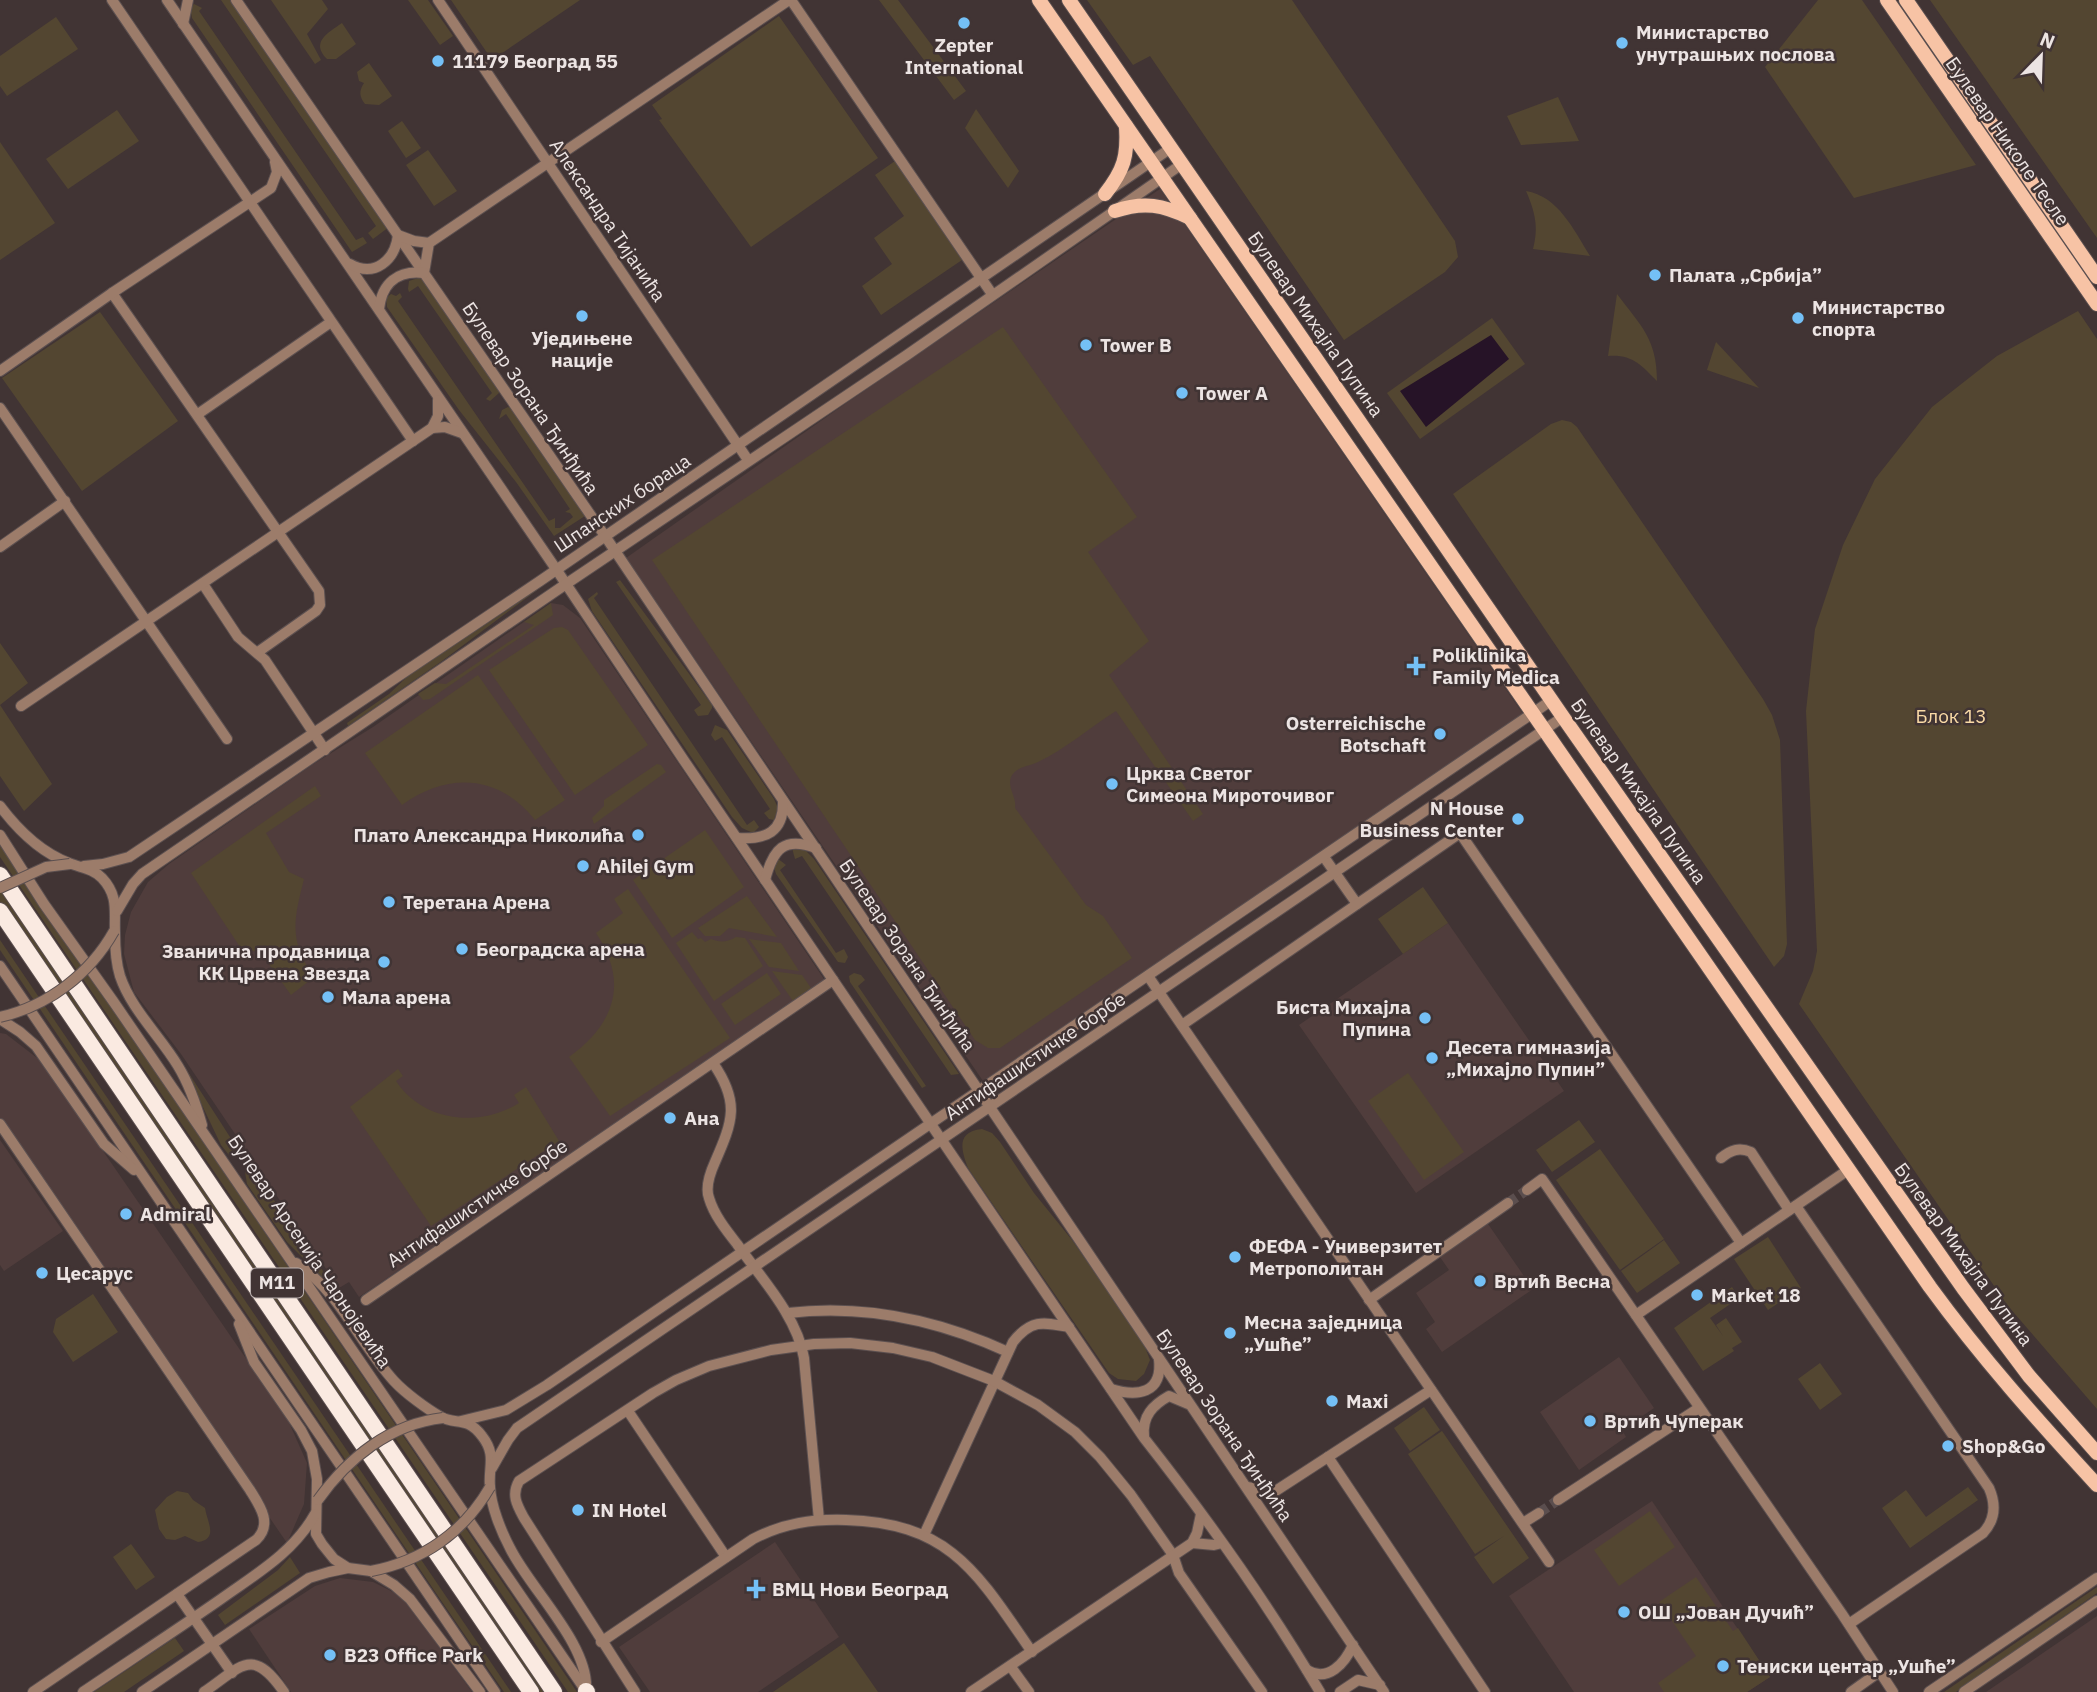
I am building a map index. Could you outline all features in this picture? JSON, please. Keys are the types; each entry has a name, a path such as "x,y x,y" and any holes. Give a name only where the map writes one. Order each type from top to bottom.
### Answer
{"highway":[{"name":"M11","path":"0,875 554,1692"},
{"name":"M11","path":"0,911 531,1692"}],"main road":[{"path":"1039,0 1848,1170 1972,1344 2016,1397 2097,1485"},
{"name":"Булевар Михајла Пупина","path":"1069,0 1563,717 1993,1330 2029,1376 2097,1453"},
{"name":"Булевар Николе Тесле","path":"1887,0 2097,304"},
{"name":"Булевар Николе Тесле","path":"1906,0 2097,277"},
{"path":"1105,194 1118,177 1125,160 1126,124"},
{"path":"1115,211 1128,206 1147,205 1168,207 1191,218"},
{"path":"1353,452 1371,438"},
{"path":"1737,1011 1759,996"}],"street":[{"path":"112,0 413,441"},
{"path":"167,0 1144,1438 1222,1543 1320,1692"},
{"path":"183,24 188,0"},
{"name":"Булевар Зорана Ђинђића","path":"236,0 605,536 1382,1689"},
{"name":"Александра Тијанића","path":"438,0 748,460"},
{"path":"348,263 359,269 381,267 393,254 398,235 429,243 790,0 992,294"},
{"name":"Шпанских бораца","path":"70,864 103,864 129,857 605,536 1171,148"},
{"path":"0,371 271,188 277,172 274,157"},
{"name":"Шпанских бораца","path":"117,911 142,874 1182,164"},
{"path":"271,188 290,190 302,198"},
{"path":"379,309 382,294 389,282 406,273 424,274 429,243"},
{"path":"112,293 319,591 320,605 316,611 258,652"},
{"path":"198,414 331,322"},
{"path":"21,706 432,428 438,416 438,398"},
{"path":"0,408 227,739"},
{"path":"432,428 445,427 462,433"},
{"path":"0,547 65,501"},
{"path":"203,584 238,637 258,652 273,671 325,750"},
{"name":"Антифашистичке борбе","path":"461,1421 506,1410 547,1385 1552,700"},
{"name":"Антифашистичке борбе","path":"492,1468 517,1428 1563,717"},
{"path":"737,838 751,839 771,833 780,824 782,798"},
{"path":"0,806 16,828 37,845 70,864"},
{"path":"1182,1026 1460,833 1741,1242"},
{"name":"Булевар Арсенија Чарнојевића","path":"0,835 44,904 205,1134 586,1692"},
{"path":"765,880 770,863 782,847 789,843 803,843 816,848"},
{"path":"1324,857 1357,904"},
{"path":"0,888 37,870 70,864"},
{"path":"84,866 104,881 114,897 117,911 114,931 119,972 125,989 179,1067 195,1099 205,1134"},
{"path":"0,1018 26,1009 69,984 99,954 114,931"},
{"path":"0,966 495,1692"},
{"path":"1148,976 1549,1562"},
{"name":"Антифашистичке борбе","path":"366,1300 834,980"},
{"path":"0,1018 36,1046 104,1144 146,1181"},
{"path":"713,1063 730,1094 732,1115 729,1130 709,1176 708,1196 718,1217 788,1313 799,1333 819,1520"},
{"path":"0,1124 250,1490 263,1513 265,1526 261,1536 33,1692"},
{"path":"1721,1158 1731,1151 1743,1149 1751,1152 1989,1488 1995,1509 1990,1524 1983,1533 1849,1624"},
{"path":"1636,1315 1848,1170"},
{"path":"1527,1190 1542,1179 1893,1692"},
{"path":"1369,1300 1507,1203"},
{"path":"290,1259 323,1284 394,1381 443,1418"},
{"path":"924,1535 1008,1352 1019,1335 1040,1322 1048,1297"},
{"path":"232,1306 254,1362 308,1441 317,1479 316,1534 334,1559 348,1568"},
{"path":"788,1313 848,1311 901,1317 958,1332 1008,1352"},
{"path":"1040,1322 1069,1327"},
{"path":"635,1692 524,1518 514,1500 514,1489 526,1476 676,1380 709,1366 771,1350 828,1343 893,1348 932,1357 995,1381 1038,1405 1087,1444 1114,1474 1173,1555 1178,1573 1262,1692"},
{"path":"1111,1389 1141,1394 1149,1389 1159,1374 1159,1359"},
{"path":"1267,1517 1274,1492 1431,1390"},
{"path":"1144,1438 1143,1424 1157,1403 1169,1396 1193,1407"},
{"path":"1558,1500 1699,1408"},
{"path":"628,1411 726,1557"},
{"path":"142,1692 309,1578 348,1568 371,1571 389,1568 417,1557 444,1540 480,1505 490,1486 491,1454 475,1428 461,1421 443,1418 402,1428 351,1460 318,1500"},
{"path":"1328,1457 1485,1692"},
{"path":"490,1486 506,1540 514,1556 572,1642 586,1673 586,1692"},
{"path":"1247,1487 1274,1492"},
{"path":"1523,1524 1539,1513"},
{"path":"83,1692 194,1618 288,1550 304,1533 315,1514"},
{"path":"971,1692 1192,1543 1201,1514"},
{"path":"601,1642 775,1527 819,1520 897,1525 941,1543 970,1567 1032,1652"},
{"path":"1192,1543 1222,1543"},
{"path":"371,1571 410,1599 480,1692"},
{"path":"1929,1692 2097,1578"},
{"path":"177,1594 232,1673"},
{"path":"1964,1692 2097,1601"},
{"path":"1307,1670 1312,1674 1329,1673 1345,1661 1353,1645"},
{"path":"204,1692 250,1664 262,1666 284,1692"},
{"path":"1011,1667 1029,1692"},
{"path":"1850,1692 1879,1672"},
{"path":"1340,1692 1358,1680 1382,1689"}],"shaded area":[{"path":"1160,189 1523,714 983,1081 626,558 845,404"},
{"path":"1491,335 1509,359 1426,427 1400,391"},
{"path":"551,603 563,605 580,618 826,982 359,1297 349,1282 339,1288 181,1054 134,992 124,954 125,935 131,912 148,882 169,864"},
{"name":"Десета гимназија „Михајло Пупин”","path":"1448,923 1564,1091 1416,1193 1299,1025"},
{"path":"0,1033 6,1034 41,1061 287,1418 307,1463 304,1504 287,1543 0,1126"},
{"path":"0,1140 63,1231 4,1271 0,1265"},
{"name":"Вртић Весна","path":"1488,1224 1533,1289 1442,1352 1426,1329 1435,1322 1416,1293 1449,1270 1440,1257"},
{"name":"Вртић Чуперак","path":"1619,1357 1654,1408 1622,1430 1626,1437 1579,1470 1540,1412"},
{"name":"ОШ „Јован Дучић”","path":"1652,1501 1770,1677 1747,1692 1574,1692 1509,1596"},
{"name":"ВМЦ Нови Београд","path":"775,1542 839,1637 758,1692 650,1692 619,1647"},
{"path":"340,1578 373,1582 397,1594 407,1603 472,1692 291,1692 249,1629 315,1586"},
{"path":"2097,1616 2097,1692 1986,1692"}],"green space":[{"path":"221,0 233,0 389,227 373,239 368,233 376,226"},
{"path":"271,0 322,0 328,9 307,34 321,60 315,64"},
{"path":"408,0 428,0 453,36 440,45"},
{"path":"451,0 580,0 492,60"},
{"path":"879,0 898,0 966,91 954,100"},
{"path":"1087,0 1292,0 1455,241 1458,257 1445,272 1344,340 1150,56 1133,65"},
{"path":"1818,0 1862,0 1976,165 1854,198 1765,67"},
{"path":"1930,0 2097,0 2097,238"},
{"path":"194,4 202,8 199,11 356,240 363,237 367,243 352,252 192,18 190,7"},
{"path":"779,16 878,158 751,247 659,120 662,119 652,105"},
{"path":"56,17 78,49 7,96 0,86 0,56"},
{"path":"342,23 356,44 336,59 327,59 320,48 323,38"},
{"path":"369,63 392,96 379,105 365,104 361,96 364,83 359,81 357,72"},
{"path":"1558,97 1579,141 1521,145 1507,116"},
{"path":"976,109 1019,171 1008,188 965,128"},
{"path":"117,110 139,141 68,189 46,159"},
{"path":"402,121 421,148 406,158 388,131"},
{"path":"0,142 55,223 0,260"},
{"path":"428,150 457,191 434,206 406,165"},
{"path":"895,161 962,260 881,315 862,286 892,264 874,238 904,216 875,175"},
{"path":"1526,191 1537,194 1556,207 1590,256 1533,249 1535,220"},
{"path":"423,279 499,387 499,393 490,401 486,399 492,393 418,286 409,292 409,281"},
{"path":"400,293 402,297 398,301 549,521 555,518 555,528 560,528 573,517 565,512 570,509 506,414 499,419 502,410 508,407 514,410 585,516 554,536 516,482 459,410 387,307 386,298"},
{"path":"1617,294 1651,343 1657,381 1630,359 1608,356"},
{"name":"Блок 13","path":"2078,311 2097,339 2097,1409 2008,1306 1799,1004 1813,971 1817,951 1806,711 1815,629 1843,545 1875,479 1932,407 1997,356"},
{"path":"100,312 178,421 82,491 2,378"},
{"path":"1492,318 1525,364 1420,439 1387,393"},
{"path":"1003,327 1137,517 1088,552 1149,641 1109,675 1203,814 1193,821 1116,711 1058,751 1013,773 1010,785 1015,808 1086,905 1103,916 1132,958 1000,1048 988,1048 975,1040 652,560"},
{"path":"1716,342 1759,388 1707,370"},
{"path":"1562,420 1577,427 1772,715 1780,740 1787,944 1784,956 1774,967 1453,494 1551,424"},
{"path":"620,580 712,705 708,715 698,716 694,710 701,705 616,582"},
{"path":"538,586 540,588 442,661 348,726 347,723 389,694 410,674"},
{"path":"597,592 594,598 747,825 754,820 759,827 753,833 742,828 732,817 592,611 588,599"},
{"path":"551,603 553,615 430,699 423,700 418,694 435,683 446,684 534,625 524,622"},
{"path":"562,627 568,630 648,745 575,795 489,670 554,628"},
{"path":"0,643 28,683 0,705"},
{"path":"478,675 565,800 535,820 521,805 505,794 489,786 472,783 437,787 402,805 365,753"},
{"path":"0,705 52,784 24,811 0,776"},
{"path":"715,725 727,730 774,799 778,808 774,820 764,813 770,809 722,737 715,741 711,735"},
{"path":"657,764 666,772 594,824 592,818 604,806 604,800"},
{"path":"315,786 321,796 266,833 289,872 304,879 296,918 297,940 300,952 314,977 291,995 261,953 250,950 244,953 191,873"},
{"path":"705,830 744,887 672,938 633,880"},
{"path":"0,843 577,1692 568,1692 0,857"},
{"path":"792,848 804,849 814,859 959,1074 951,1075 802,856 795,859"},
{"path":"777,858 786,865 780,870 836,953 844,949 848,957 845,963 838,962 776,874 774,867"},
{"path":"0,887 547,1692 539,1692 0,903"},
{"path":"1423,887 1448,923 1403,954 1378,919"},
{"path":"628,889 730,1038 610,1116 569,1057 597,1031 612,1001 612,968 596,933 623,913 614,899"},
{"path":"747,896 777,937 729,928 720,936 705,936 698,928"},
{"path":"692,932 705,942 711,939 724,941 736,937 745,938 763,966 714,1001 676,943"},
{"path":"749,939 781,943 799,971 769,967"},
{"path":"0,940 511,1692 504,1692 438,1596 0,950"},
{"path":"772,971 802,975 811,988 793,1001"},
{"path":"767,973 781,994 735,1025 721,1004"},
{"path":"854,973 865,980 858,986 926,1086 922,1088 850,982 849,976"},
{"path":"181,1061 242,1157 229,1155 221,1145"},
{"path":"398,1069 403,1076 396,1081 407,1095 436,1113 453,1117 487,1116 503,1111 519,1103 514,1095 526,1087 559,1141 431,1226 350,1107"},
{"path":"1408,1073 1464,1152 1424,1180 1368,1101"},
{"path":"1579,1120 1595,1142 1552,1172 1536,1150"},
{"path":"982,1129 992,1133 1000,1142 1143,1342 1150,1360 1144,1374 1136,1381 1118,1379 1109,1373 968,1168 962,1148 964,1138"},
{"path":"1600,1149 1664,1239 1620,1270 1556,1180"},
{"path":"251,1167 349,1311 329,1284 287,1242 247,1184 245,1172"},
{"path":"1768,1237 1801,1288 1768,1310 1734,1259"},
{"path":"1664,1240 1680,1263 1637,1293 1621,1271"},
{"path":"1732,1287 1739,1298 1710,1318 1723,1336 1716,1325 1726,1318 1742,1342 1732,1348 1734,1351 1703,1371 1674,1328"},
{"path":"93,1294 118,1332 73,1362 53,1332 56,1319"},
{"path":"1820,1363 1842,1394 1820,1410 1798,1379"},
{"path":"1424,1407 1440,1430 1410,1451 1394,1428"},
{"path":"1442,1431 1529,1558 1493,1584 1474,1557 1504,1536 1475,1554 1408,1454"},
{"path":"1968,1487 1978,1500 1910,1548 1882,1508 1906,1490 1926,1517"},
{"path":"177,1491 188,1493 205,1508 210,1534 204,1540 198,1542 185,1536 175,1540 166,1539 159,1529 155,1510"},
{"path":"1650,1511 1675,1547 1619,1586 1594,1550"},
{"path":"131,1544 155,1577 136,1590 113,1557"},
{"path":"290,1557 300,1573 225,1625 218,1615 278,1570"},
{"path":"1696,1577 1733,1631 1738,1628 1770,1677 1747,1692 1664,1692 1658,1683 1696,1656 1659,1602"},
{"path":"2097,1587 2097,1593 1956,1692 1944,1692"},
{"path":"175,1638 184,1651 124,1692 94,1692"},
{"path":"844,1643 878,1692 773,1692"}],"tunnel":[{"path":"1508,1203 1527,1190"},
{"path":"1539,1513 1558,1500"}],"place":[{"name":"Zepter International","path":"964,23"},
{"name":"Министарство унутрашњих послова","path":"1622,43"},
{"name":"11179 Београд 55","path":"438,61"},
{"name":"Палата „Србија”","path":"1655,275"},
{"name":"Уједињене нације","path":"582,316"},
{"name":"Министарство спорта","path":"1798,318"},
{"name":"Tower B","path":"1086,345"},
{"name":"Tower A","path":"1182,393"},
{"name":"Poliklinika Family Medica","path":"1416,666"},
{"name":"Osterreichische Botschaft","path":"1440,734"},
{"name":"Црква Светог Симеона Мироточивог","path":"1112,784"},
{"name":"N House Business Center","path":"1518,819"},
{"name":"Плато Александра Николића","path":"638,835"},
{"name":"Ahilej Gym","path":"583,866"},
{"name":"Теретана Арена","path":"389,902"},
{"name":"Београдска арена","path":"462,949"},
{"name":"Званична продавница КК Црвена Звезда","path":"384,962"},
{"name":"Мала арена","path":"328,997"},
{"name":"Биста Михајла Пупина","path":"1425,1018"},
{"name":"Десета гимназија „Михајло Пупин”","path":"1432,1058"},
{"name":"Ана","path":"670,1118"},
{"name":"Admiral","path":"126,1214"},
{"name":"ФЕФА - Универзитет Метрополитан","path":"1235,1257"},
{"name":"Цесарус","path":"42,1273"},
{"name":"Вртић Весна","path":"1480,1281"},
{"name":"Market 18","path":"1697,1295"},
{"name":"Месна заједница „Ушће”","path":"1230,1333"},
{"name":"Maxi","path":"1332,1401"},
{"name":"Вртић Чуперак","path":"1590,1421"},
{"name":"Shop&Go","path":"1948,1446"},
{"name":"IN Hotel","path":"578,1510"},
{"name":"ВМЦ Нови Београд","path":"756,1589"},
{"name":"ОШ „Јован Дучић”","path":"1624,1612"},
{"name":"B23 Office Park","path":"330,1655"},
{"name":"Тениски центар „Ушће”","path":"1723,1666"}]}
